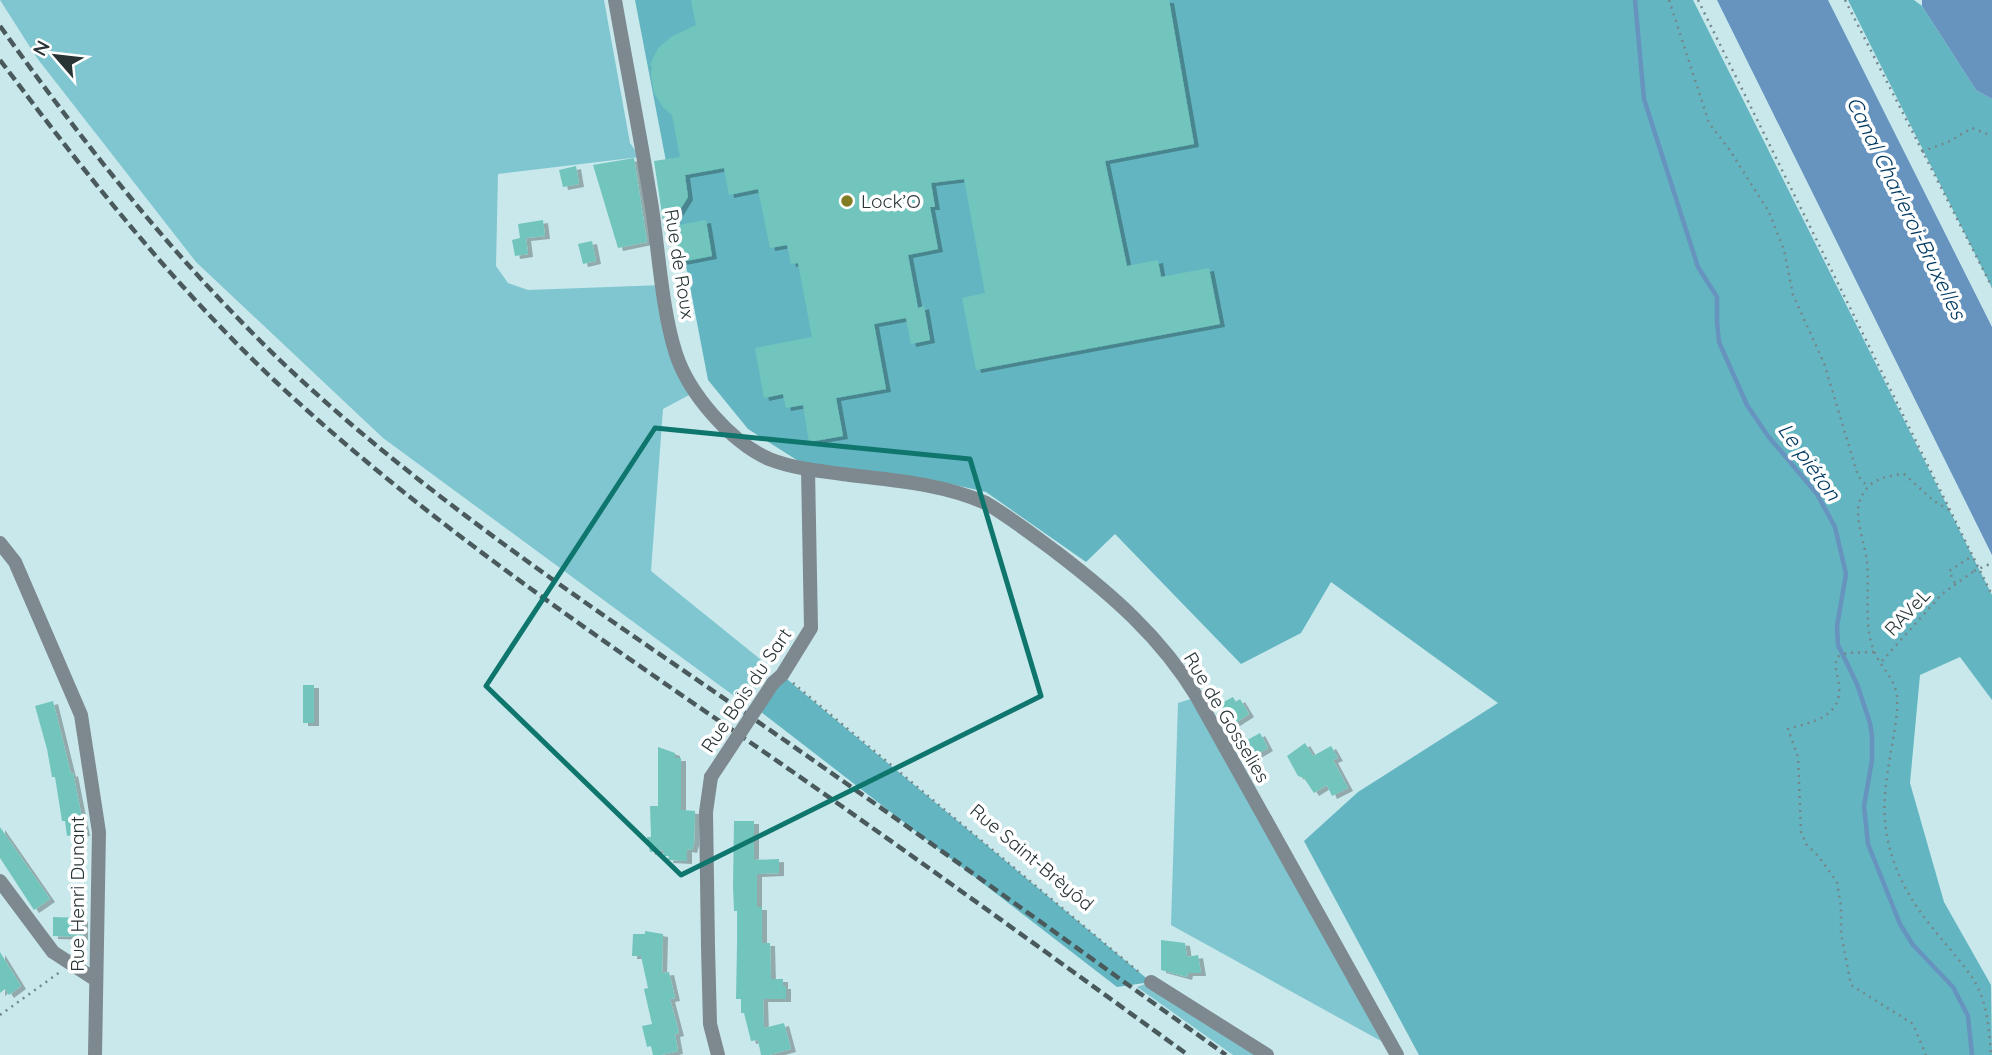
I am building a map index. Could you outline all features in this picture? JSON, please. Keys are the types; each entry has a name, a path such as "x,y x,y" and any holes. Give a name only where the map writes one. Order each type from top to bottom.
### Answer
{"street":[{"name":"Rue de Roux","path":"615,0 677,355 699,399 730,431 769,458 807,470"},
{"name":"Rue Bois du Sart","path":"718,1055 710,1024 706,812 712,777 811,628 807,470"},
{"name":"Rue de Gosselies","path":"807,470 917,484 970,495 986,503 1083,573 1145,627 1186,678 1397,1055"},
{"name":"Rue Henri Dunant","path":"0,542 15,562 81,715 100,832 95,1055"},
{"path":"0,881 53,952 96,980"},
{"path":"1151,982 1267,1055"}],"path":[{"path":"1669,0 1709,123 1769,212 1784,250 1793,295 1824,363 1858,475 1868,487"},
{"path":"1698,0 1992,595"},
{"path":"1845,0 1992,287"},
{"path":"1922,152 1950,141 1972,128 1992,136"},
{"path":"1949,510 1934,501 1904,474 1882,476 1868,487 1859,504 1861,533 1867,559 1868,619 1874,652 1882,662 1897,694 1884,797 1886,838 1903,886 1916,908 1978,988 1987,1017 1990,1055"},
{"path":"1955,583 1949,571 1972,556"},
{"name":"RAVeL","path":"1882,662 1900,638 1955,583 1992,563"},
{"path":"1874,652 1847,653 1837,657 1835,666 1838,703 1824,717 1788,729 1798,757 1801,832 1806,844 1837,882 1841,933 1851,985 1913,1024 1926,1055"},
{"name":"Rue Saint-Brèyôd","path":"777,679 1151,982"},
{"path":"0,1015 71,964"}],"highlighted area":[{"path":"655,428 970,459 1041,696 681,875 486,686"}],"shaded area":[{"path":"0,0 604,0 630,143 640,157 498,174 496,266 508,283 528,290 663,285 691,394 663,409 651,571 770,667 745,704 383,438 196,262 37,58"},
{"path":"635,0 1693,0 1992,595 1992,700 1960,657 1920,675 1910,783 1944,902 1991,985 1992,1055 1419,1055 1304,841 1358,792 1498,703 1331,582 1301,633 1241,664 1115,534 1086,562 986,492 933,480 800,462 748,429 708,380"},
{"path":"1848,0 1914,0 1922,6 1976,90 1992,99 1992,288"},
{"path":"782,675 1151,982 1117,987 756,708"},
{"path":"1197,697 1381,1041 1171,925 1178,703"},
{"path":"1151,982 1262,1055 1233,1055 1137,987"}],"water":[{"name":"Canal Charleroi-Bruxelles","path":"1717,0 1828,0 1992,327 1992,555"},
{"path":"1922,0 1992,0 1992,99 1976,90 1922,6"}],"building":[{"name":"Lock’O","path":"691,0 1169,0 1194,144 1105,161 1127,266 1158,260 1161,277 1209,268 1220,324 976,370 962,298 985,293 964,179 931,183 935,207 930,207 938,249 908,255 918,308 924,306 930,340 911,344 906,318 874,324 886,389 836,398 843,436 809,442 803,405 786,408 783,394 764,398 755,348 812,337 798,263 791,264 787,245 770,248 758,189 729,195 724,168 685,175 688,197 665,234 654,161 680,157 672,115 654,93 650,65 658,48 671,37 696,25"},
{"path":"634,158 647,242 618,248 593,165"},
{"path":"576,166 579,184 563,187 559,170"},
{"path":"543,220 545,236 526,238 528,254 515,256 512,240 520,238 518,224"},
{"path":"706,220 712,256 681,262 673,226"},
{"path":"592,241 596,261 583,264 578,244"},
{"path":"303,685 314,685 314,723 303,723"},
{"path":"1233,697 1236,702 1240,699 1249,714 1232,725 1220,704"},
{"path":"53,701 71,774 73,773 85,833 67,836 65,821 62,821 55,777 52,777 35,706"},
{"path":"1260,733 1268,748 1251,758 1242,743"},
{"path":"1305,743 1313,756 1331,746 1338,758 1333,760 1348,788 1332,796 1327,785 1314,793 1304,778 1298,776 1287,756"},
{"path":"658,747 675,753 675,758 681,758 681,810 695,811 694,843 692,850 687,849 687,861 668,860 669,856 664,856 663,850 650,852 647,837 651,837 650,806 658,806"},
{"path":"734,821 754,821 754,860 779,859 779,873 757,874 757,907 762,907 762,943 770,943 771,979 783,979 783,986 786,986 786,999 763,999 764,1028 784,1023 791,1049 769,1055 761,1055 758,1040 751,1041 744,1013 741,1013 741,999 736,999"},
{"path":"0,827 50,899 34,910 0,858"},
{"path":"53,917 83,918 83,937 53,936"},
{"path":"645,931 663,934 662,973 669,972 675,998 670,999 679,1033 675,1034 678,1051 661,1055 653,1055 651,1046 647,1047 642,1026 652,1024 644,989 648,988 641,956 632,956 633,934 645,934"},
{"path":"1161,940 1185,943 1187,957 1198,955 1201,973 1188,973 1187,977 1161,970"},
{"path":"0,952 21,986 9,995 5,989 0,993"}],"waterway":[{"name":"Le piéton","path":"1635,0 1644,99 1698,267 1717,297 1719,342 1747,405 1768,436 1817,494 1835,527 1846,574 1837,626 1838,645 1857,684 1872,736 1872,760 1864,806 1868,844 1900,924 1913,945 1953,987 1968,1016 1972,1055"}],"railway":[{"path":"0,26 100,160 208,286 286,366 399,464 580,599 880,807 1226,1055"},
{"path":"0,60 97,186 165,267 237,344 335,435 527,586 892,842 1188,1055"}],"place":[{"name":"Lock’O","path":"847,201"}]}
